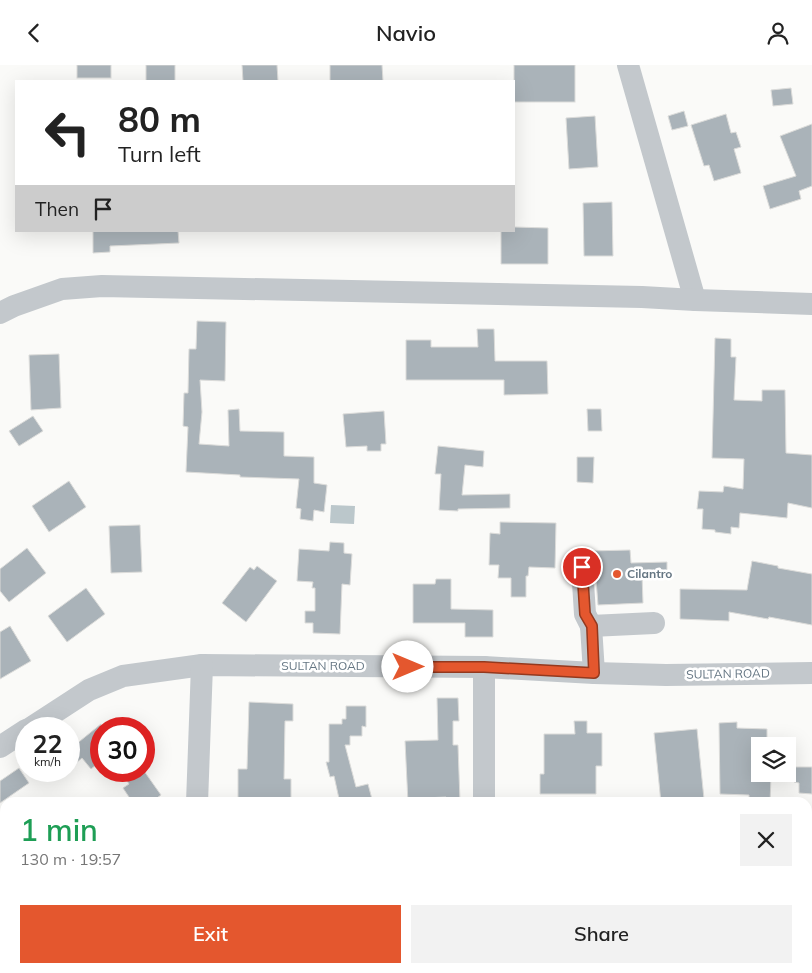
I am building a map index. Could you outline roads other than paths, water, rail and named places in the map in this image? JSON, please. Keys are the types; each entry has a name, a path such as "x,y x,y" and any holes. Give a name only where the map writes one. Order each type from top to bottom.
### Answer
{"street":[{"path":"628,65 695,300"},
{"path":"0,313 62,289 102,286 632,296 812,304"},
{"path":"582,567 585,614 592,626 594,673"},
{"path":"592,626 654,623"},
{"path":"197,797 202,665"},
{"name":"SULTAN ROAD","path":"46,717 89,689 123,676 202,665 484,667 666,675 812,673"},
{"path":"484,667 484,797"},
{"name":"SULTAN ROAD","path":"0,747 15,737"}],"place":[{"name":"Cilantro","path":"617,574"}]}
